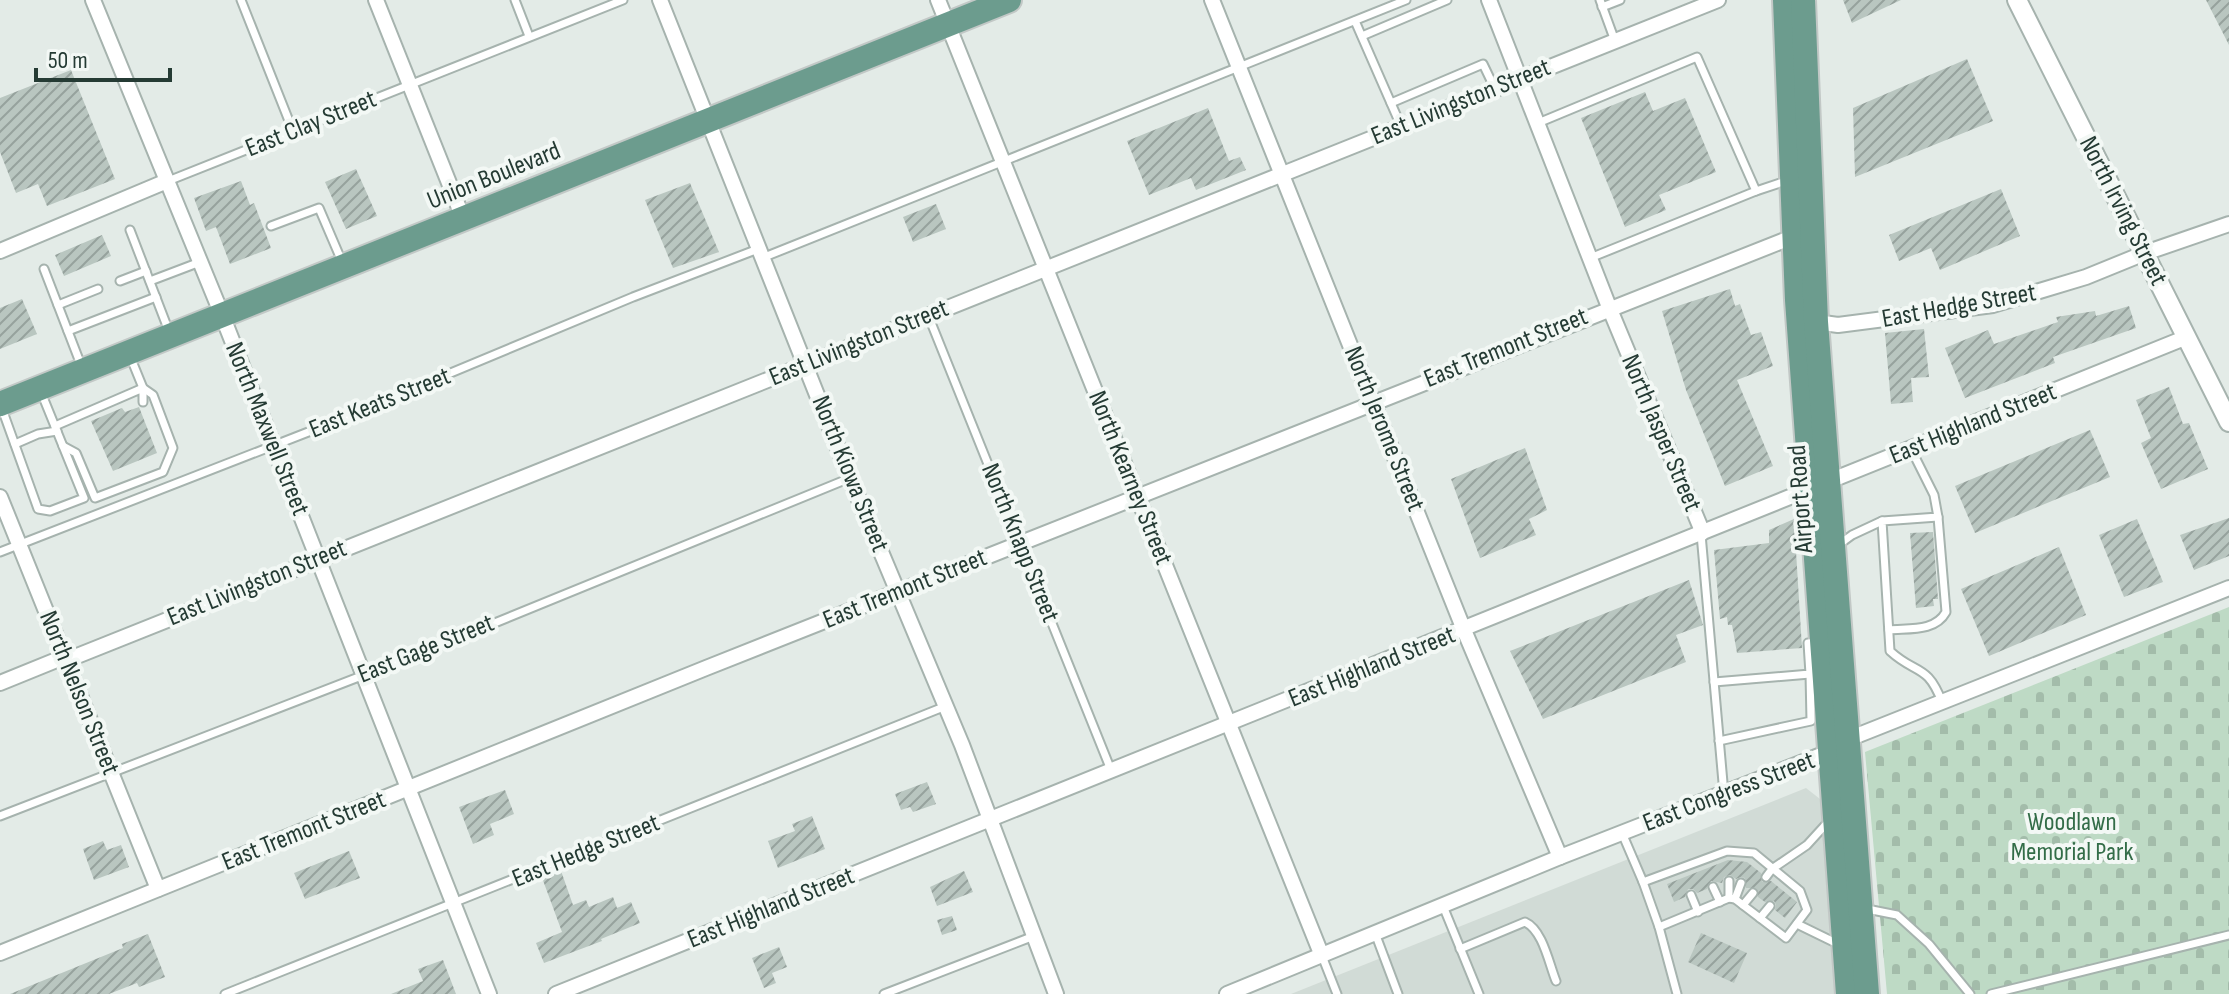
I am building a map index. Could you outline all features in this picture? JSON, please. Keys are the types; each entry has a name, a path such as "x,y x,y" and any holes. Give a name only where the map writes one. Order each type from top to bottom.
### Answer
{"main road":[{"name":"Union Boulevard","path":"0,404 1009,0"},
{"name":"Airport Road","path":"1785,0 1792,179 1816,322 1823,641 1819,701 1838,746 1860,908 1867,994"},
{"name":"Airport Road","path":"1803,0 1803,233 1819,487 1832,550 1838,746 1834,814 1848,994"}],"street":[{"name":"North Maxwell Street","path":"93,0 222,315 489,994"},
{"path":"376,0 463,218"},
{"name":"North Kiowa Street","path":"660,0 850,478 946,706 1056,994"},
{"name":"North Kearney Street","path":"938,0 1322,956"},
{"name":"North Jerome Street","path":"1212,0 1464,630 1560,857"},
{"name":"North Jasper Street","path":"1489,0 1701,534"},
{"name":"East Livingston Street","path":"0,683 64,657 77,656 1718,0"},
{"name":"North Irving Street","path":"2017,0 2229,422"},
{"name":"East Clay Street","path":"0,251 167,181"},
{"path":"2145,253 2229,224"},
{"name":"East Tremont Street","path":"0,953 1373,401 1803,233"},
{"name":"East Hedge Street","path":"1816,322 1838,325 1993,305 2086,277 2145,253"},
{"name":"East Highland Street","path":"556,994 2187,337"},
{"name":"North Nelson Street","path":"0,497 158,889"},
{"name":"East Congress Street","path":"1227,994 2229,588"}],"lane":[{"path":"241,0 293,131"},
{"path":"515,0 529,36"},
{"name":"East Clay Street","path":"167,181 623,0"},
{"path":"1239,68 1355,21 1386,4 1406,0"},
{"path":"1362,36 1447,0"},
{"path":"1615,41 1601,3 1620,0"},
{"path":"1355,21 1401,126"},
{"path":"1538,123 1697,57 1756,191"},
{"path":"1391,103 1483,64 1495,89"},
{"name":"East Keats Street","path":"0,552 272,446 633,297 760,254 1239,68"},
{"path":"1590,258 1792,179"},
{"path":"271,226 319,208 344,266"},
{"path":"130,230 171,336"},
{"path":"150,281 200,262"},
{"path":"44,269 83,371"},
{"path":"120,281 146,271"},
{"path":"58,305 98,289"},
{"path":"68,331 156,297"},
{"name":"North Knapp Street","path":"928,315 1111,771"},
{"path":"129,352 143,388 143,402"},
{"path":"15,444 56,429 143,388"},
{"path":"63,446 76,453 95,498 163,472 165,459 173,448 153,395 143,388"},
{"path":"0,404 38,509 50,511 84,498 40,389"},
{"path":"1889,630 1930,627 1941,621 1946,612 1934,495 1911,449"},
{"name":"East Gage Street","path":"0,816 364,674 850,478"},
{"path":"50,511 57,530"},
{"path":"1832,550 1852,535 1882,521 1938,517"},
{"path":"1882,521 1890,651 1903,663 1923,671 1934,680 1942,702"},
{"name":"North Jasper Street","path":"1701,534 1724,794"},
{"path":"1719,741 1811,721 1819,701 1810,674 1808,643 1823,641"},
{"path":"1714,682 1810,674"},
{"name":"East Hedge Street","path":"225,994 946,706"},
{"path":"1766,877 1772,869 1807,845 1834,814"},
{"path":"1622,833 1659,927 1677,994"},
{"path":"1643,882 1727,851 1754,853 1800,891 1807,910 1786,938 1732,898 1729,881"},
{"path":"1727,851 1728,860"},
{"path":"1749,864 1754,853"},
{"path":"1702,859 1706,869"},
{"path":"1680,867 1684,877"},
{"path":"1782,890 1788,881"},
{"path":"1659,927 1732,898 1741,883"},
{"path":"1713,887 1720,902"},
{"path":"1743,905 1753,893"},
{"path":"1691,895 1698,912"},
{"path":"1443,906 1479,994"},
{"path":"1760,918 1770,906"},
{"path":"1860,908 1897,915 1929,944 1970,994"},
{"path":"1460,949 1525,922 1532,925 1538,934 1556,981"},
{"path":"1797,924 1844,948"},
{"path":"1375,933 1398,994"},
{"path":"1991,994 2229,935"},
{"path":"884,994 1034,936"},
{"path":"1322,956 1337,994"}],"shaded area":[{"path":"1806,788 1820,799 1835,994 1291,994"}],"green space":[{"name":"Woodlawn Memorial Park","path":"2229,607 2229,994 1887,994 1865,752"}],"building":[{"path":"1843,0 1901,0 1852,23"},
{"path":"2206,0 2229,0 2229,45"},
{"path":"1967,59 1993,121 1855,177 1853,108"},
{"path":"71,70 115,179 47,206 38,184 16,193 0,152 0,98"},
{"path":"1645,92 1653,111 1685,98 1716,172 1659,195 1666,210 1625,227 1581,118"},
{"path":"1208,108 1229,161 1240,157 1246,170 1196,190 1191,178 1149,195 1127,141"},
{"path":"356,169 377,216 346,229 325,182"},
{"path":"241,181 250,205 254,203 271,248 230,264 216,227 206,231 194,198"},
{"path":"690,183 719,252 673,268 645,200"},
{"path":"2001,189 2020,236 1940,270 1931,248 1899,261 1889,235"},
{"path":"936,204 946,229 913,242 903,217"},
{"path":"102,235 111,256 64,276 55,255"},
{"path":"1730,289 1735,306 1740,304 1751,335 1761,332 1773,366 1737,380 1773,466 1725,486 1686,390 1662,311"},
{"path":"22,299 37,334 0,349 0,308"},
{"path":"2129,306 2136,328 2053,357 2055,363 1965,398 1945,348 1988,330 1994,344 2058,322 2056,317 2095,311 2096,316"},
{"path":"1924,329 1929,377 1911,378 1913,402 1891,404 1885,333"},
{"path":"2169,387 2183,424 2189,423 2208,469 2161,489 2141,443 2151,438 2136,400"},
{"path":"139,407 157,453 113,471 91,421 122,408 125,412"},
{"path":"2090,430 2110,477 1975,533 1955,486"},
{"path":"1525,448 1547,510 1529,519 1536,535 1480,558 1451,479"},
{"path":"2229,518 2229,556 2194,570 2180,535"},
{"path":"1794,519 1802,648 1737,653 1732,625 1728,625 1727,617 1720,619 1714,550 1769,543 1769,530"},
{"path":"2137,519 2163,582 2124,597 2099,535"},
{"path":"1933,532 1938,599 1933,599 1934,606 1916,608 1910,533"},
{"path":"2059,547 2086,615 1989,656 1961,589"},
{"path":"1689,580 1703,625 1676,635 1686,662 1543,719 1510,651"},
{"path":"927,782 936,804 913,812 910,807 901,810 895,794"},
{"path":"505,790 514,814 490,824 494,835 473,844 459,807"},
{"path":"812,816 825,849 778,868 768,841 795,831 792,824"},
{"path":"103,841 107,850 121,845 129,867 94,880 83,849"},
{"path":"349,851 360,878 305,899 294,873"},
{"path":"1728,860 1747,862 1761,873 1762,882 1771,881 1797,902 1785,918 1775,910 1774,901 1765,902 1758,897 1756,888 1746,888 1745,878 1736,879 1730,875 1724,877 1722,883 1711,881 1707,889 1697,893 1688,889 1685,897 1674,902 1667,884"},
{"path":"560,868 573,905 586,900 589,907 613,897 617,908 631,902 640,923 544,963 536,943 562,932 541,875"},
{"path":"964,871 973,892 937,906 930,887"},
{"path":"952,916 957,930 942,935 937,920"},
{"path":"1701,933 1747,953 1734,983 1688,962"},
{"path":"148,934 165,977 109,994 10,994 123,948 122,944"},
{"path":"779,947 787,967 772,973 776,983 764,988 752,958"},
{"path":"443,960 456,994 391,994 423,981 418,969"}]}
